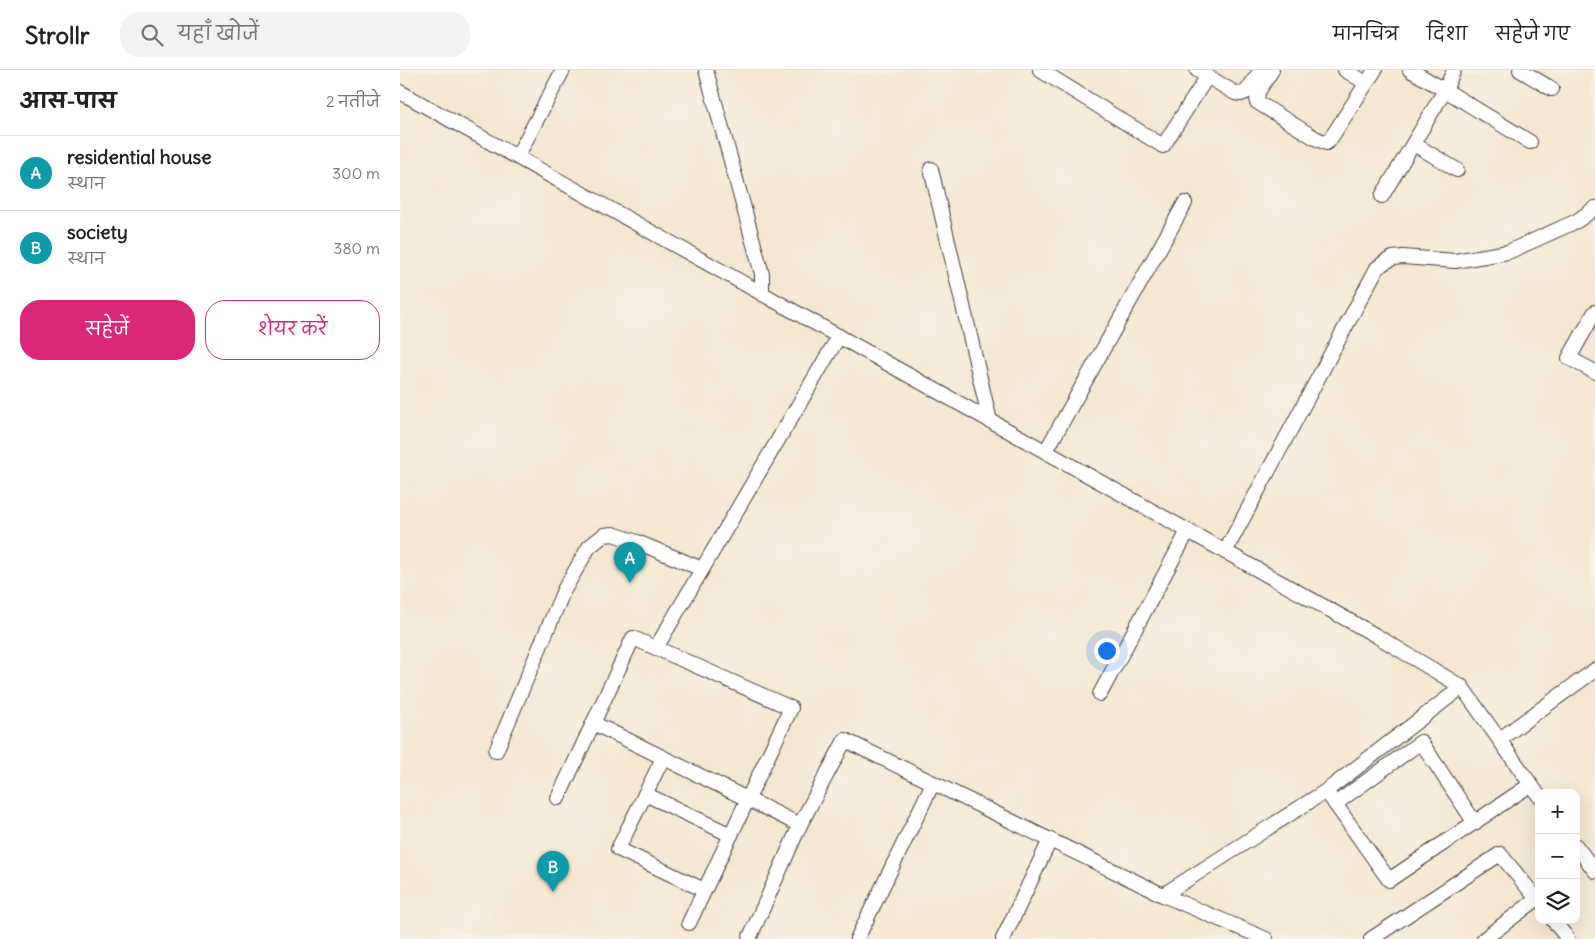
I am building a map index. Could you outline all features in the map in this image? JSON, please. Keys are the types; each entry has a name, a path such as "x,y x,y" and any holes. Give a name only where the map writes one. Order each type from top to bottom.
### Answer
{"street":[{"path":"516,157 564,70"},
{"path":"706,70 762,274 762,294"},
{"path":"1040,70 1163,146 1202,73 1235,93 1241,94 1246,92 1261,70"},
{"path":"1272,70 1258,92 1257,102 1326,143 1329,142 1374,70"},
{"path":"1345,70 1366,84"},
{"path":"1410,70 1530,142"},
{"path":"1382,196 1445,90 1454,70"},
{"path":"1520,70 1552,89"},
{"path":"400,92 1367,630 1462,687 1500,739 1534,791 1475,823 1389,880 1326,791"},
{"path":"1414,144 1458,170"},
{"path":"931,169 990,420"},
{"path":"1046,451 1185,203"},
{"path":"1225,552 1377,268 1393,258 1455,261 1508,252 1577,221 1595,208"},
{"path":"1595,312 1569,358 1595,372"},
{"path":"656,648 839,336"},
{"path":"1100,694 1188,531"},
{"path":"496,751 564,590 589,547 604,535 613,534 702,569"},
{"path":"558,798 633,638 791,708 689,923"},
{"path":"1500,739 1595,670"},
{"path":"1163,895 1326,791 1462,687"},
{"path":"593,723 800,825"},
{"path":"749,939 800,825 845,740 1163,895 1266,939"},
{"path":"1335,804 1421,742 1475,823"},
{"path":"663,758 618,849 704,890"},
{"path":"857,939 933,783"},
{"path":"645,794 731,835"},
{"path":"1003,939 1050,840"},
{"path":"1580,851 1595,871"},
{"path":"1371,939 1500,854 1535,896"},
{"path":"1484,939 1535,902"},
{"path":"1556,924 1568,939"}],"place":[{"name":"residential house","path":"630,583"},
{"name":"society","path":"553,892"}]}
